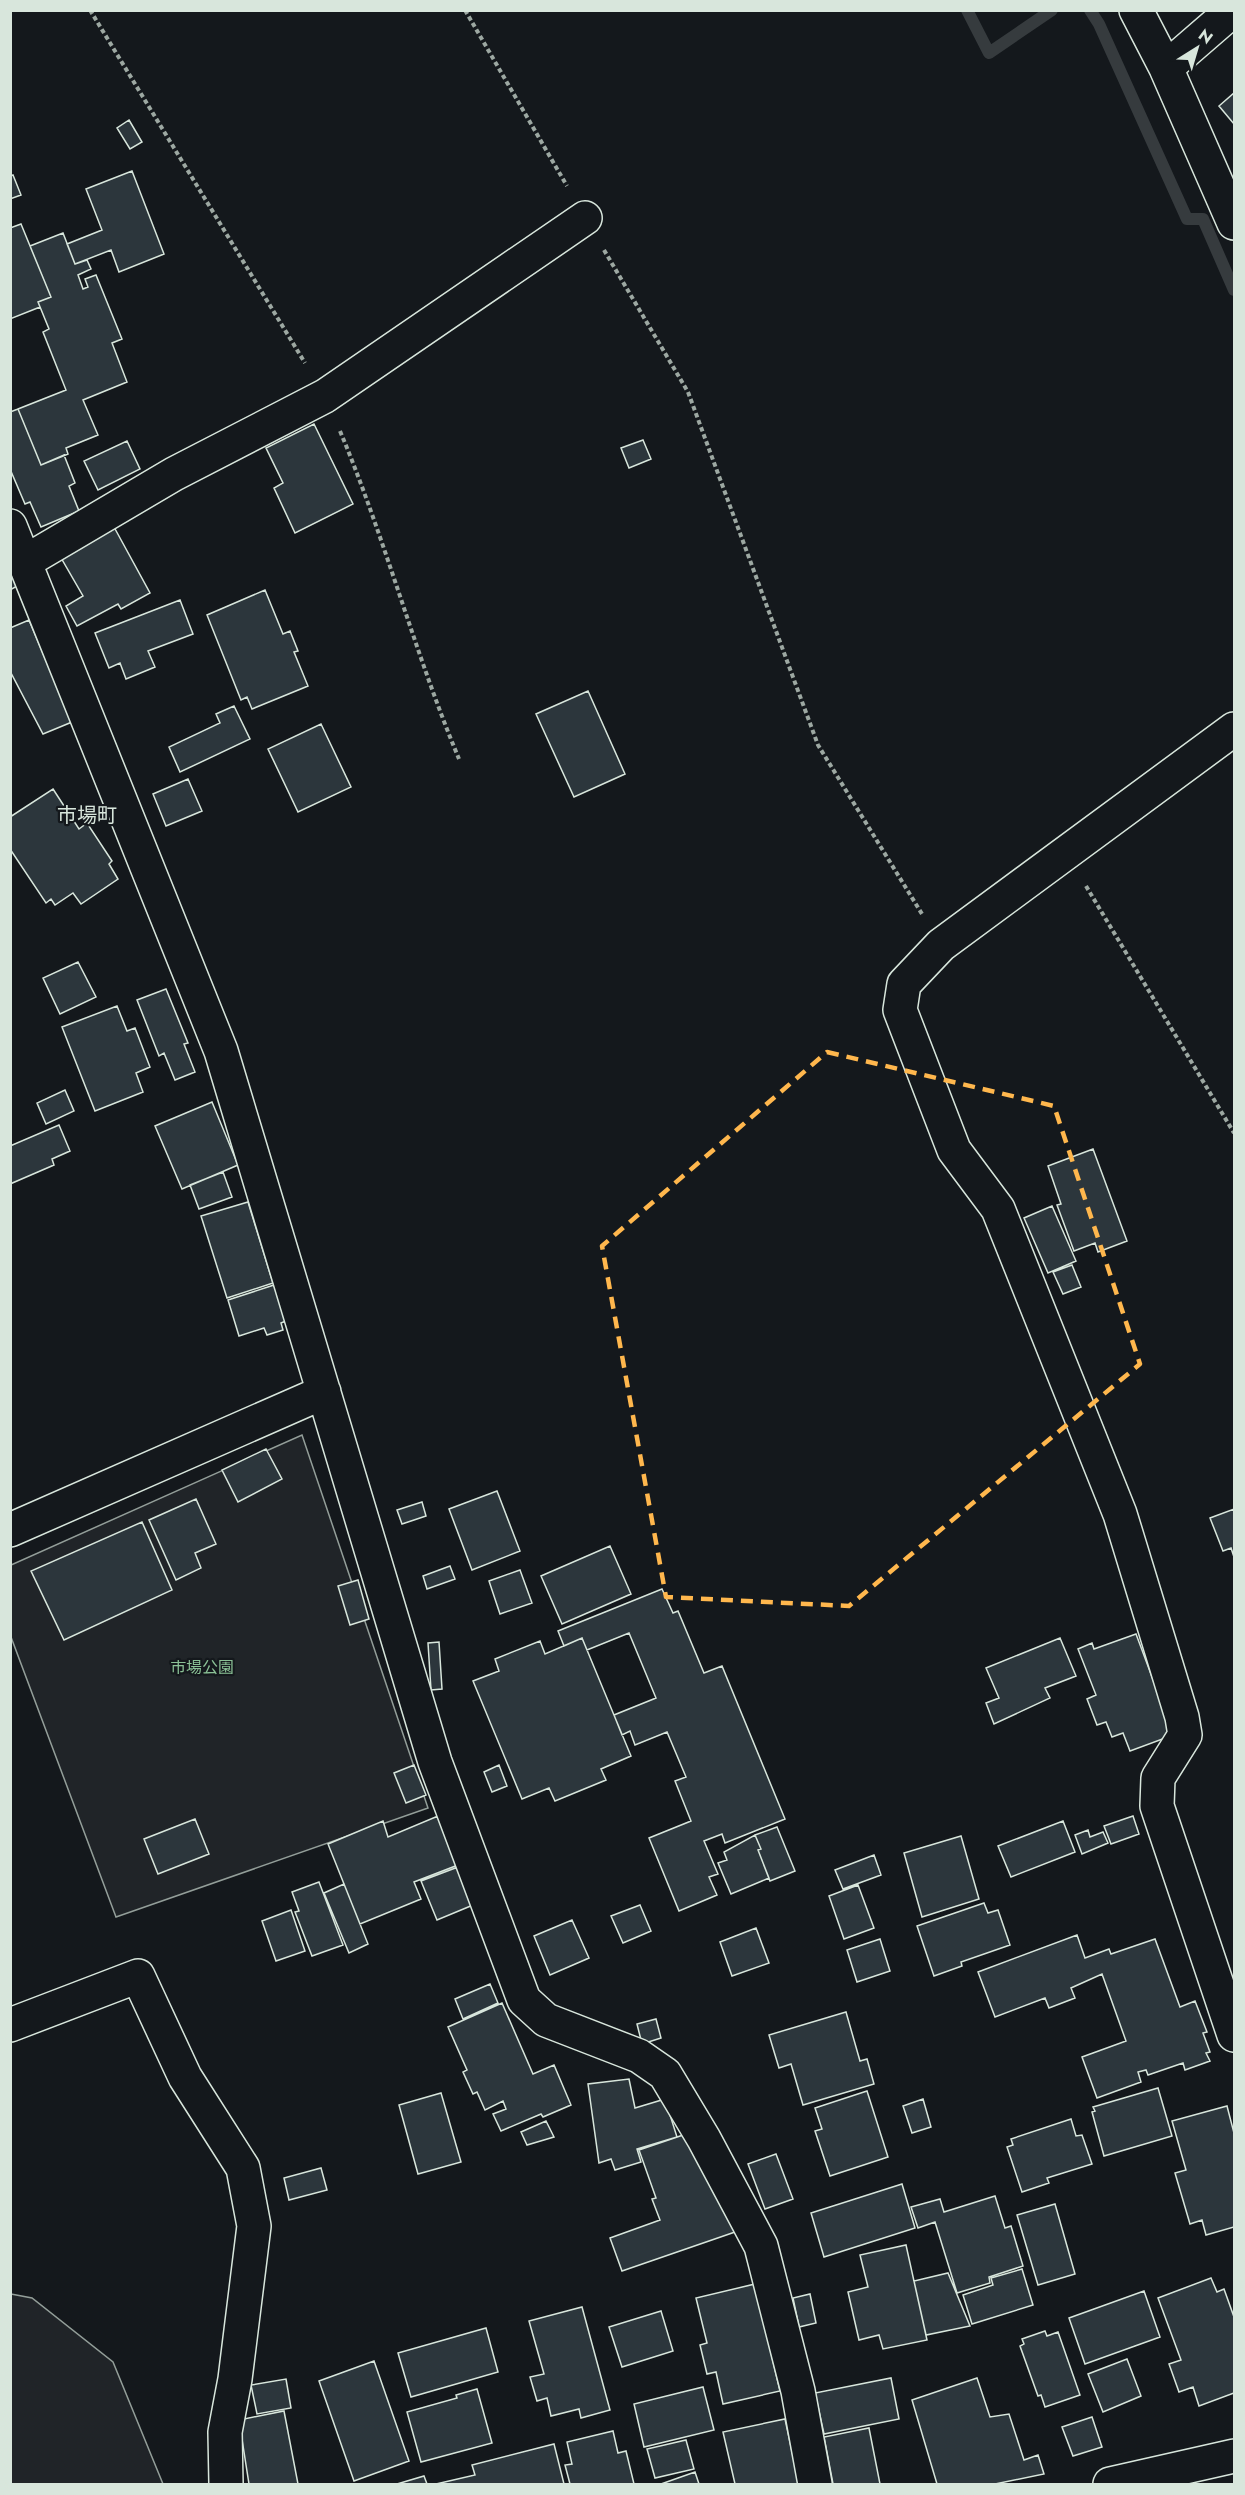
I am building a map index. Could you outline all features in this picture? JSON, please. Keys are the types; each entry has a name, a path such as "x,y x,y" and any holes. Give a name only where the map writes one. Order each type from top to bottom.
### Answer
{"street":[{"path":"1136,10 1166,69 1234,223"},
{"path":"1166,69 1233,10"},
{"path":"23,563 174,474 325,396 585,218"},
{"path":"10,526 221,1050 435,1762 524,2000 546,2020 639,2056 665,2074 704,2139 761,2246 798,2391 815,2484"},
{"path":"1234,729 941,945 904,984 900,1010 954,1150 998,1209 1120,1514 1182,1717 1185,1735 1158,1778 1157,1806 1234,2035"},
{"path":"10,1530 324,1392"},
{"path":"10,2025 138,1976 185,2077 243,2168 254,2226 235,2379 225,2432 226,2484"},
{"path":"1110,2484 1234,2456"}],"path":[{"path":"465,10 688,392 818,745 941,945"},
{"path":"1065,852 1234,1133"}],"highlighted area":[{"path":"827,1052 1054,1106 1140,1364 849,1606 666,1597 602,1246"}],"green space":[{"name":"市場公園","path":"302,1435 428,1808 116,1917 11,1637 11,1565"},
{"path":"11,2294 32,2298 113,2362 163,2484 11,2484"}],"building":[{"path":"1234,93 1234,124 1219,106"},
{"path":"129,120 142,142 130,149 117,128"},
{"path":"132,171 164,254 119,272 111,250 75,264 67,244 102,230 86,189"},
{"path":"13,175 21,195 10,199 10,176"},
{"path":"21,224 51,297 38,302 40,307 10,319 10,228"},
{"path":"63,233 75,264 87,260 91,269 78,275 83,289 88,287 85,279 96,275 122,339 112,343 127,382 83,400 98,435 66,448 68,454 41,465 18,409 66,390 43,332 49,329 38,302 51,297 30,246"},
{"path":"18,409 41,465 64,455 75,483 69,486 79,511 41,527 30,502 25,504 10,469 10,412"},
{"path":"314,424 353,504 295,533 274,488 283,483 266,448"},
{"path":"643,440 651,459 629,468 621,448"},
{"path":"127,441 140,469 98,490 84,461"},
{"path":"114,527 150,593 121,609 118,604 77,626 66,606 83,596 60,556"},
{"path":"10,571 19,585 10,590"},
{"path":"265,590 283,634 290,631 298,651 294,652 308,686 252,709 247,697 241,700 207,615"},
{"path":"180,600 193,634 148,651 155,667 126,679 120,663 109,668 95,633"},
{"path":"29,620 72,722 43,734 10,671 10,628"},
{"path":"588,691 625,774 574,797 536,714"},
{"path":"234,706 250,739 180,772 169,747 220,723 216,714"},
{"path":"321,724 351,787 298,812 268,749"},
{"path":"188,779 202,811 166,826 153,794"},
{"path":"53,789 79,829 87,823 112,861 109,864 118,879 81,904 73,893 55,905 51,899 46,903 10,849 10,817"},
{"path":"78,962 96,997 60,1014 43,978"},
{"path":"166,989 188,1043 184,1044 195,1072 175,1080 164,1053 159,1056 137,1000"},
{"path":"117,1006 127,1031 135,1028 150,1067 136,1073 143,1092 95,1111 62,1027"},
{"path":"65,1090 74,1111 46,1124 37,1103"},
{"path":"212,1102 238,1165 182,1189 155,1126"},
{"path":"59,1125 70,1151 52,1159 54,1165 10,1184 10,1146"},
{"path":"1093,1149 1127,1241 1098,1252 1095,1243 1074,1251 1057,1205 1061,1204 1048,1166"},
{"path":"223,1172 232,1197 199,1209 190,1185"},
{"path":"248,1202 273,1283 227,1298 201,1216"},
{"path":"1052,1206 1076,1261 1048,1273 1024,1218"},
{"path":"1072,1265 1081,1287 1063,1294 1053,1272"},
{"path":"274,1285 286,1321 281,1323 283,1330 267,1335 264,1328 239,1336 228,1300"},
{"path":"266,1449 282,1479 238,1502 222,1470"},
{"path":"497,1491 520,1551 472,1570 449,1509"},
{"path":"196,1499 216,1544 195,1553 201,1568 176,1580 149,1520"},
{"path":"422,1502 426,1516 402,1524 397,1510"},
{"path":"1234,1509 1234,1557 1231,1548 1223,1551 1210,1518"},
{"path":"142,1522 172,1590 64,1640 31,1571"},
{"path":"610,1546 631,1594 562,1624 541,1576"},
{"path":"450,1566 455,1579 427,1589 423,1576"},
{"path":"520,1570 532,1603 500,1614 489,1581"},
{"path":"358,1580 369,1619 350,1625 338,1586"},
{"path":"662,1589 673,1613 678,1611 704,1673 722,1666 785,1819 725,1843 722,1834 704,1841 718,1874 709,1877 717,1895 679,1911 649,1838 691,1821 675,1781 686,1777 667,1732 635,1745 630,1731 622,1735 614,1715 656,1698 629,1633 587,1650 582,1638 564,1646 558,1631"},
{"path":"1136,1634 1170,1725 1168,1737 1130,1751 1123,1733 1112,1737 1106,1722 1097,1725 1087,1699 1096,1695 1078,1649 1092,1643 1094,1649"},
{"path":"582,1638 631,1756 601,1769 606,1780 555,1801 549,1788 522,1799 473,1681 499,1671 495,1659 540,1641 545,1654"},
{"path":"1060,1638 1076,1676 1045,1688 1050,1698 994,1724 986,1703 999,1698 986,1668"},
{"path":"439,1642 442,1689 431,1690 428,1643"},
{"path":"414,1765 426,1795 406,1803 394,1773"},
{"path":"499,1765 507,1786 492,1792 484,1772"},
{"path":"438,1816 458,1865 414,1882 421,1899 360,1924 328,1844 383,1821 388,1837"},
{"path":"1133,1816 1139,1834 1111,1844 1104,1826"},
{"path":"195,1819 209,1854 158,1874 144,1839"},
{"path":"1063,1821 1075,1852 1011,1877 998,1846"},
{"path":"777,1827 795,1871 770,1881 755,1835"},
{"path":"1088,1830 1090,1837 1103,1832 1108,1843 1082,1854 1075,1835"},
{"path":"755,1835 769,1878 731,1894 718,1863 727,1860 724,1852"},
{"path":"961,1836 979,1899 922,1917 904,1853"},
{"path":"874,1855 881,1875 843,1889 835,1870"},
{"path":"458,1867 473,1905 437,1920 421,1881"},
{"path":"319,1882 343,1945 312,1956 295,1912 299,1911 292,1892"},
{"path":"344,1884 368,1944 349,1953 324,1893"},
{"path":"858,1885 874,1928 844,1939 829,1896"},
{"path":"984,1903 988,1913 998,1910 1010,1945 961,1962 962,1966 934,1976 917,1926"},
{"path":"640,1905 651,1931 623,1943 611,1916"},
{"path":"291,1910 305,1951 276,1961 262,1921"},
{"path":"572,1920 589,1958 550,1975 534,1936"},
{"path":"756,1928 769,1963 732,1976 720,1942"},
{"path":"1077,1935 1085,1958 1109,1949 1111,1954 1155,1939 1180,2007 1195,2001 1207,2032 1203,2033 1210,2052 1206,2053 1210,2061 1185,2070 1183,2063 1148,2075 1146,2070 1138,2072 1141,2082 1097,2098 1082,2057 1126,2041 1102,1974 1071,1988 1075,1998 1049,2008 1045,1998 995,2017 978,1972"},
{"path":"880,1939 890,1971 857,1982 847,1950"},
{"path":"490,1984 498,2003 463,2019 455,1999"},
{"path":"502,2003 533,2074 554,2065 571,2105 543,2117 541,2114 501,2131 493,2114 506,2109 503,2101 485,2110 477,2092 473,2094 463,2072 467,2070 448,2027"},
{"path":"846,2012 860,2061 867,2059 874,2084 803,2105 791,2064 779,2068 769,2035"},
{"path":"656,2019 661,2038 642,2044 637,2024"},
{"path":"629,2079 635,2108 665,2099 677,2137 637,2149 641,2162 615,2170 611,2159 599,2163 588,2084"},
{"path":"1158,2088 1172,2136 1104,2156 1092,2112 1095,2111 1093,2107"},
{"path":"867,2091 888,2157 830,2176 815,2131 822,2129 815,2108"},
{"path":"441,2093 461,2162 418,2174 399,2105"},
{"path":"923,2099 931,2127 912,2133 903,2106"},
{"path":"1227,2106 1234,2133 1234,2227 1206,2235 1202,2220 1190,2224 1175,2173 1186,2170 1172,2121"},
{"path":"1071,2119 1076,2136 1082,2135 1092,2164 1047,2178 1049,2183 1022,2192 1007,2147 1013,2145 1011,2139"},
{"path":"546,2121 554,2137 527,2145 521,2132"},
{"path":"692,2132 735,2232 622,2271 610,2238 660,2220 652,2199 656,2198 639,2150"},
{"path":"776,2154 793,2199 765,2209 748,2164"},
{"path":"321,2168 327,2190 289,2200 284,2178"},
{"path":"902,2184 915,2228 824,2257 811,2213"},
{"path":"995,2196 1005,2228 1011,2226 1023,2266 989,2277 990,2283 957,2293 935,2222 918,2228 911,2207 940,2199 944,2212"},
{"path":"1055,2204 1075,2274 1038,2285 1017,2215"},
{"path":"906,2245 927,2340 883,2349 879,2335 859,2340 848,2292 868,2287 860,2255"},
{"path":"1022,2269 1033,2305 972,2324 963,2295 993,2285 991,2278"},
{"path":"948,2273 970,2326 926,2335 914,2281"},
{"path":"1211,2278 1217,2292 1224,2289 1234,2317 1234,2393 1199,2406 1193,2387 1179,2392 1169,2364 1181,2360 1158,2298"},
{"path":"755,2284 780,2391 723,2404 716,2372 707,2374 700,2345 707,2343 696,2298"},
{"path":"1144,2291 1160,2337 1085,2364 1069,2318"},
{"path":"810,2294 816,2323 799,2327 793,2298"},
{"path":"582,2307 610,2410 581,2418 579,2409 551,2416 547,2398 537,2401 530,2377 544,2374 529,2321"},
{"path":"661,2311 673,2351 622,2367 609,2327"},
{"path":"486,2328 498,2372 411,2397 398,2353"},
{"path":"1045,2331 1047,2336 1058,2332 1080,2395 1045,2407 1041,2395 1038,2396 1020,2346 1024,2344 1022,2339"},
{"path":"1127,2359 1141,2396 1103,2412 1088,2374"},
{"path":"374,2361 409,2461 354,2481 319,2381"},
{"path":"891,2378 899,2419 824,2434 815,2393"},
{"path":"977,2378 990,2417 1009,2414 1024,2460 1038,2455 1044,2474 995,2484 937,2484 912,2400"},
{"path":"286,2379 291,2408 257,2414 251,2385"},
{"path":"703,2387 714,2430 644,2447 634,2404"},
{"path":"477,2389 492,2443 421,2462 407,2412 457,2398 456,2395"},
{"path":"284,2411 298,2484 249,2484 239,2420"},
{"path":"1092,2417 1102,2447 1073,2456 1062,2427"},
{"path":"785,2419 799,2484 735,2484 723,2432"},
{"path":"869,2428 880,2484 833,2484 824,2437"},
{"path":"613,2431 618,2453 626,2451 634,2484 570,2484 565,2465 572,2464 567,2442"},
{"path":"686,2440 694,2469 655,2478 647,2449"},
{"path":"554,2444 564,2484 436,2484 475,2475 472,2465"},
{"path":"695,2472 699,2484 661,2484"},
{"path":"424,2476 427,2484 397,2484"}],"waterway":[{"path":"967,10 989,53 1052,10"},
{"path":"1090,10 1099,24 1187,219 1203,219 1234,290"}],"district":[{"name":"市場町","path":"87,815"}]}
